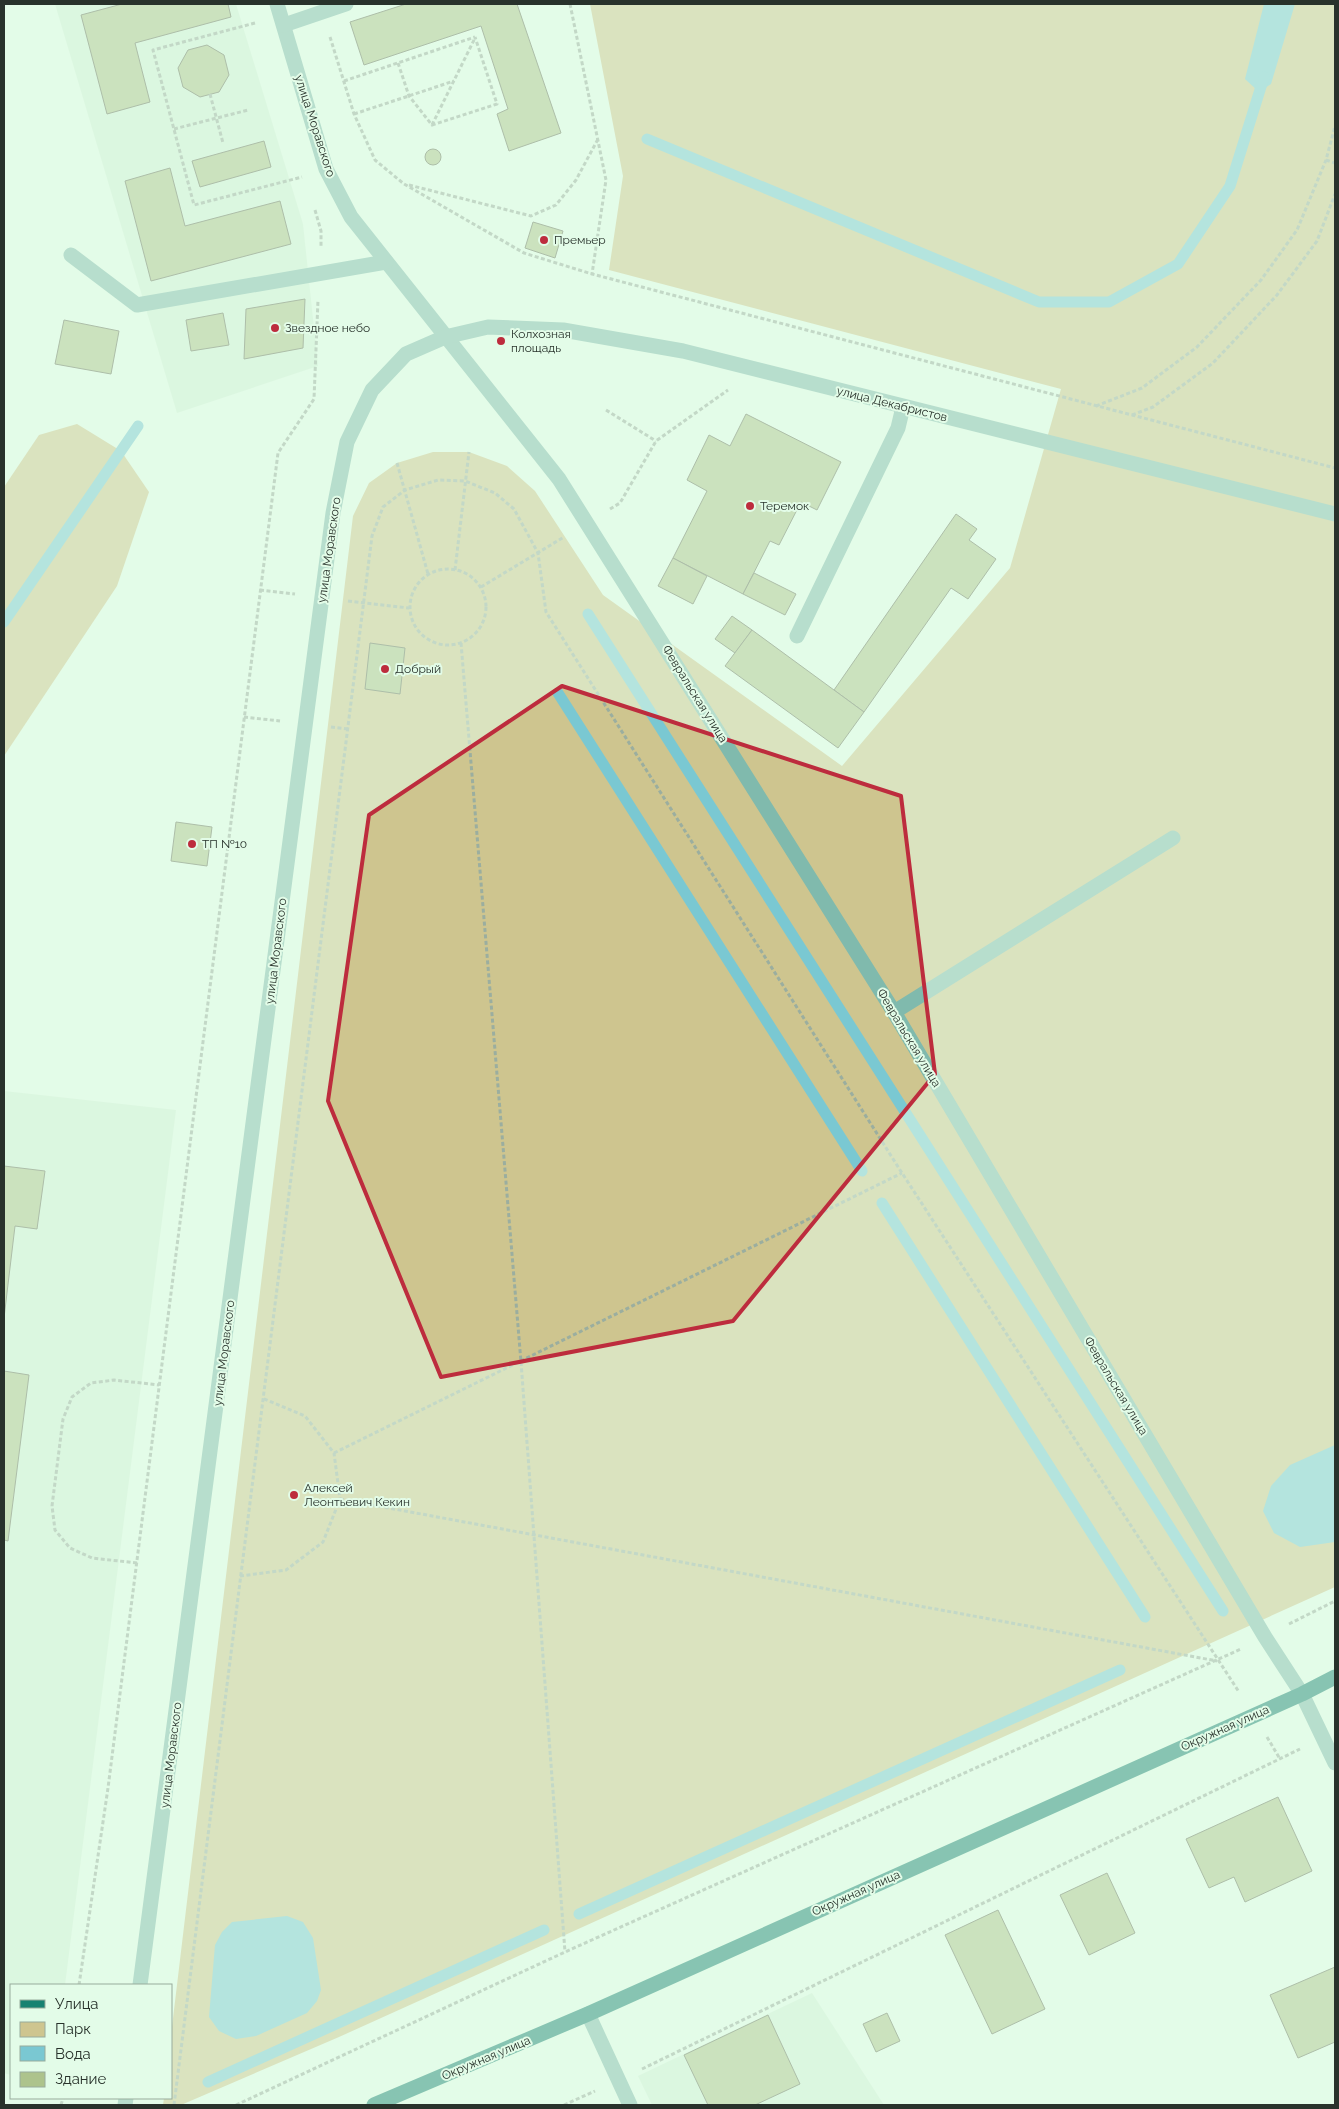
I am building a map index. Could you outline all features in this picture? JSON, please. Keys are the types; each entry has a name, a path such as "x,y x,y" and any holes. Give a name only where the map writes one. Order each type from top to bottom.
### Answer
{"main road":[{"name":"Окружная улица","path":"374,2105 588,2014 1302,1694 1335,1677"}],"street":[{"name":"улица Моравского","path":"140,1984 333,513 347,442 372,390 406,354 445,337 351,217 326,169 277,4"},
{"path":"284,25 346,4"},
{"path":"71,255 137,305 386,262"},
{"name":"улица Декабристов","path":"445,337 488,327 563,330 683,351 1335,514"},
{"name":"Февральская улица","path":"445,337 559,479 894,1012 1265,1637 1302,1694 1335,1763"},
{"path":"797,636 898,428 903,407"},
{"path":"894,1012 1173,838"},
{"path":"588,2014 630,2105"}],"path":[{"path":"570,4 606,180 592,274"},
{"path":"322,12 354,114 375,160 404,184 524,253 592,274 1335,468"},
{"path":"259,22 153,50 194,205 305,176"},
{"path":"344,81 475,37"},
{"path":"432,126 475,37"},
{"path":"432,126 497,104 475,37"},
{"path":"398,63 409,96 432,126"},
{"path":"354,114 454,81"},
{"path":"210,94 223,143"},
{"path":"174,129 248,110"},
{"path":"1095,406 1142,388 1197,347 1261,280 1297,230 1326,160 1335,126"},
{"path":"404,184 531,216 556,205 576,180 598,139"},
{"path":"1326,160 1335,163"},
{"path":"1131,415 1154,407 1213,364 1278,295 1317,241 1335,194"},
{"path":"79,1984 108,1788 278,453 314,399 321,231 313,204"},
{"path":"481,587 620,503 656,441 755,369"},
{"path":"606,410 656,441"},
{"path":"455,570 469,452"},
{"path":"397,463 428,574"},
{"path":"174,2105 372,536 383,507 405,490 438,480 466,481 495,492 514,509 538,552 546,612 902,1173 1218,1661"},
{"path":"447,569 455,570 467,573 481,587 487,607 482,626 468,641 449,646 430,641 415,628 409,608 414,589 428,574 447,569"},
{"path":"461,643 521,1362 565,1952"},
{"path":"334,1453 902,1173"},
{"path":"137,1563 92,1558 70,1548 55,1530 52,1506 63,1419 72,1397 91,1383 114,1380 159,1385"},
{"path":"240,1576 286,1570 323,1542 340,1499 334,1453 305,1416 262,1398"},
{"path":"340,1499 1218,1661"},
{"path":"236,2105 565,1952 1218,1661 1335,1600"},
{"path":"564,2105 1324,1738"}],"highlighted area":[{"path":"562,686 901,796 935,1074 733,1321 441,1377 328,1101 369,815"}],"shaded area":[{"path":"55,4 236,4 303,224 318,366 177,413"},
{"path":"4,1091 176,1110 65,1984 10,1984 10,2075 4,2073"},
{"path":"812,1993 884,2105 652,2105 638,2076"}],"green space":[{"path":"590,4 1335,4 1335,1587 339,2037 181,2105 163,2105 164,2099 172,2099 172,2027 353,516 369,483 397,463 433,452 469,452 507,466 535,491 603,595 842,766 1010,568 1061,389 609,270 623,176"},
{"path":"77,424 121,451 149,492 117,586 4,756 4,487 39,435"}],"water":[{"path":"1264,4 1295,4 1271,84 1259,92 1245,79"},
{"path":"1335,1445 1335,1542 1300,1547 1274,1533 1263,1511 1271,1486 1290,1465"},
{"path":"287,1916 303,1922 313,1938 321,1990 317,2001 307,2013 256,2036 236,2039 219,2031 209,2017 215,1945 222,1932 232,1922"}],"building":[{"path":"122,4 228,4 231,17 135,43 150,102 107,114 81,15"},
{"path":"406,4 517,4 561,133 509,151 497,114 508,109 481,26 364,65 350,22"},
{"path":"207,45 224,55 229,75 219,92 200,97 183,87 178,68 188,50"},
{"path":"264,141 271,167 200,187 192,161"},
{"path":"433,149 439,151 441,157 439,163 433,165 427,163 425,157 427,151"},
{"path":"170,168 185,226 280,201 291,244 151,281 125,181"},
{"name":"Премьер","path":"533,222 563,231 555,258 525,248"},
{"name":"Звездное небо","path":"305,299 303,348 244,359 246,309"},
{"path":"223,313 229,345 191,351 186,320"},
{"path":"64,320 119,331 111,374 55,364"},
{"name":"Теремок","path":"746,414 841,462 817,510 801,502 779,545 770,541 743,594 673,558 707,491 687,480 709,435 730,446"},
{"path":"956,514 977,529 969,540 996,559 968,599 951,588 864,712 834,690"},
{"path":"673,558 707,576 693,604 658,586"},
{"path":"754,573 796,594 785,615 743,594"},
{"path":"732,616 752,630 735,653 715,639"},
{"path":"752,630 864,712 838,748 725,666"},
{"name":"Добрый","path":"370,643 405,648 400,694 365,689"},
{"name":"ТП №10","path":"176,822 212,827 207,866 171,861"},
{"path":"4,1166 45,1171 37,1229 15,1226 4,1318"},
{"path":"4,1371 29,1375 8,1541 4,1540"},
{"path":"1278,1797 1312,1871 1245,1902 1234,1877 1209,1888 1186,1839"},
{"path":"1107,1873 1135,1933 1089,1955 1060,1895"},
{"path":"998,1910 1045,2009 992,2034 945,1935"},
{"path":"1335,1967 1335,2042 1298,2058 1270,1995"},
{"path":"887,2013 900,2041 876,2052 863,2024"},
{"path":"768,2015 800,2084 755,2105 708,2105 684,2055"}],"waterway":[{"path":"647,139 1039,302 1109,302 1178,264 1230,186 1264,77"},
{"path":"4,622 138,426"},
{"path":"588,614 1223,1611"},
{"path":"558,693 862,1171"},
{"path":"882,1203 1145,1617"},
{"path":"579,1914 1120,1670"},
{"path":"208,2082 544,1930"}],"place":[{"name":"Премьер","path":"544,240"},
{"name":"Звездное небо","path":"275,328"},
{"name":"Колхозная площадь","path":"501,341"},
{"name":"Теремок","path":"750,506"},
{"name":"Добрый","path":"385,669"},
{"name":"ТП №10","path":"192,844"},
{"name":"Алексей Леонтьевич Кекин","path":"294,1495"}]}
